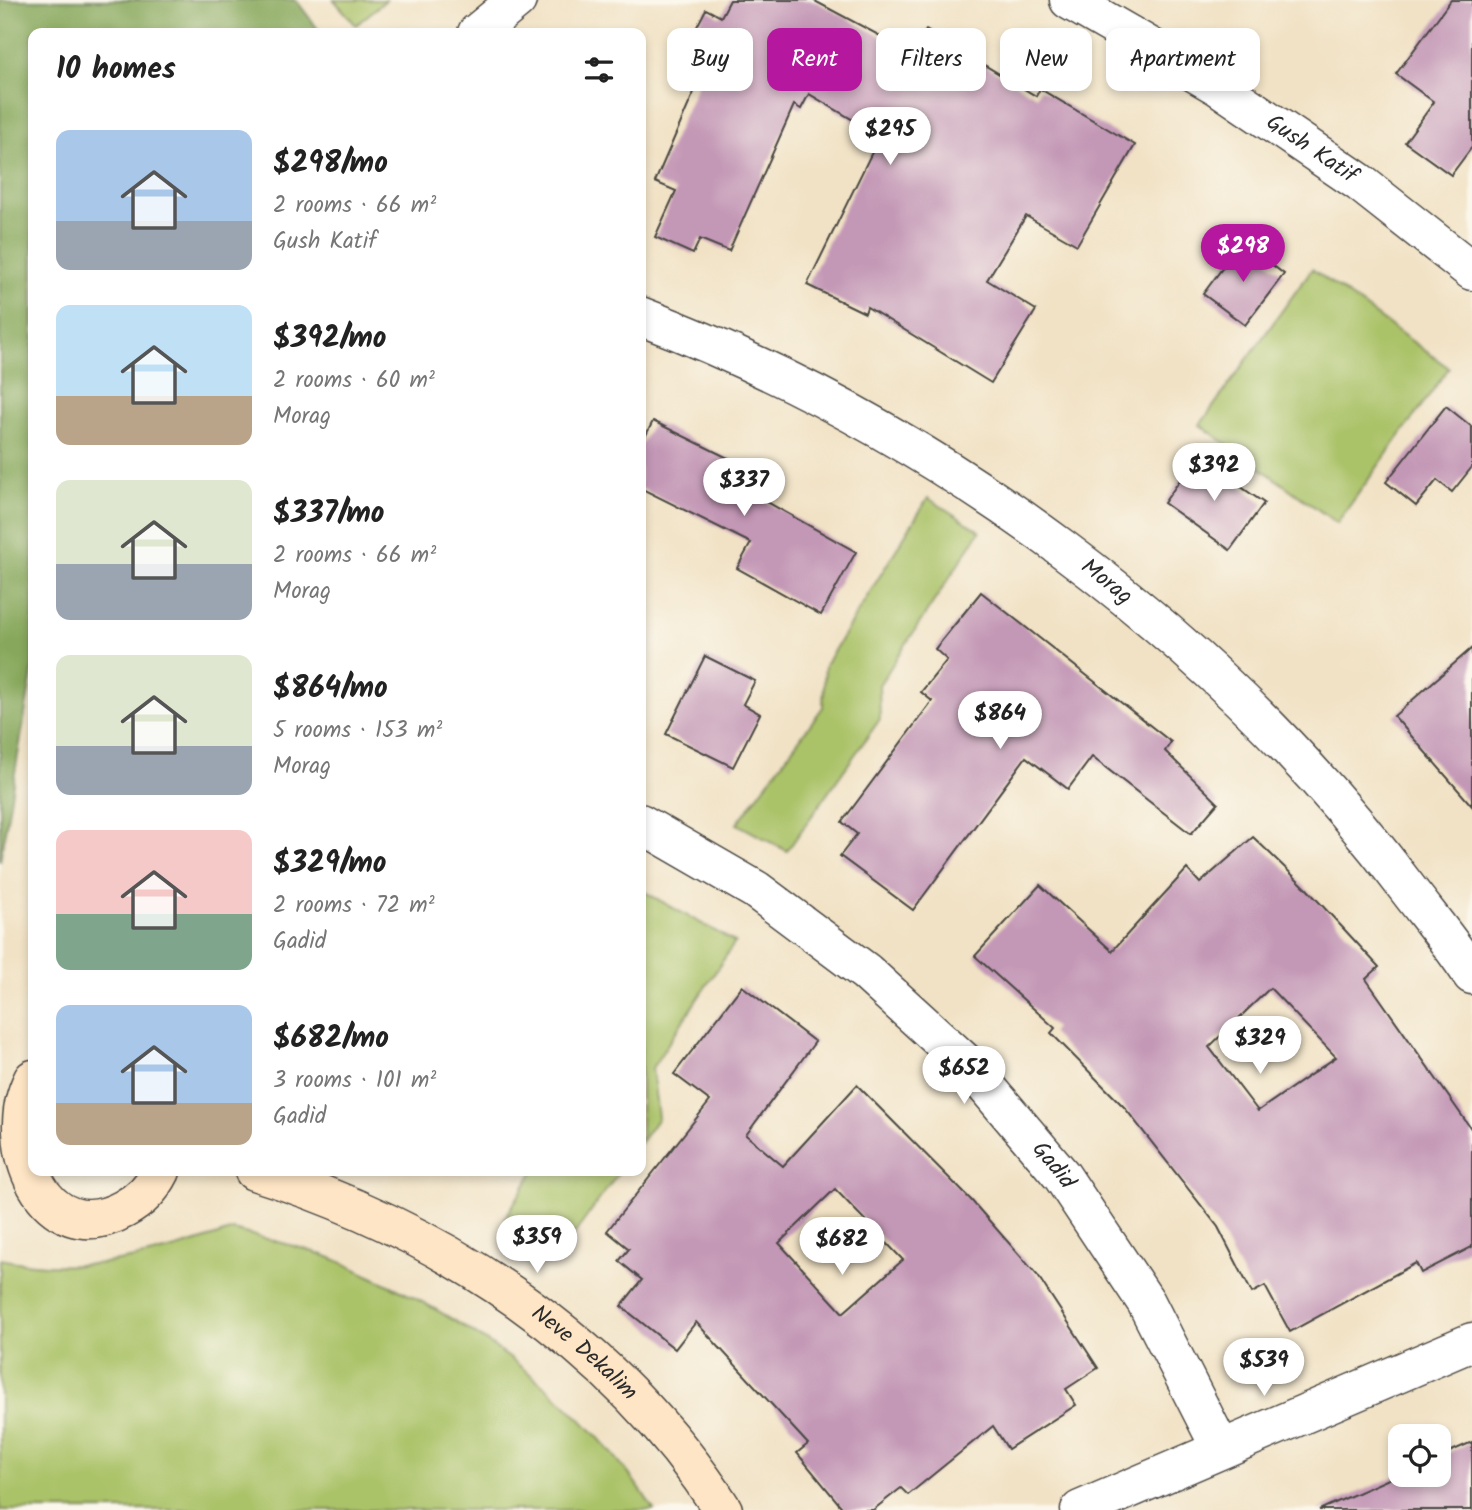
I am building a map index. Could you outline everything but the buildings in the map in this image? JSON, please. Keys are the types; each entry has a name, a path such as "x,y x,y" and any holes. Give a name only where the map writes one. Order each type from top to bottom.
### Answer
{"street":[{"path":"483,28 517,0"},
{"name":"Gush Katif","path":"1069,0 1218,86 1359,182 1472,271"},
{"name":"Morag","path":"646,318 691,336 850,412 996,501 1131,600 1255,712 1366,834 1472,975"},
{"name":"Gadid","path":"646,826 756,890 866,972 969,1066 1062,1176 1146,1302 1221,1449"},
{"path":"22,1090 9,1118 7,1143 13,1167 26,1189 28,1205 81,1218 117,1212 140,1199 158,1176"},
{"name":"Neve Dekalim","path":"270,1176 299,1185 419,1237 525,1302 618,1380 696,1468 723,1510"},
{"path":"1080,1510 1472,1342"}],"green space":[{"path":"0,0 296,0 317,28 28,28 28,697 0,861"},
{"path":"334,0 386,0 356,25"},
{"path":"1312,269 1449,368 1337,523 1200,425"},
{"path":"928,498 980,531 879,685 880,719 787,851 737,824 823,707 825,665"},
{"path":"646,893 735,942 652,1068 658,1118 646,1135"},
{"path":"531,1176 616,1176 562,1251 505,1218"},
{"path":"233,1230 337,1260 411,1296 491,1344 564,1404 598,1437 628,1472 654,1510 0,1510 0,1259 60,1265 118,1261 147,1256"}]}
